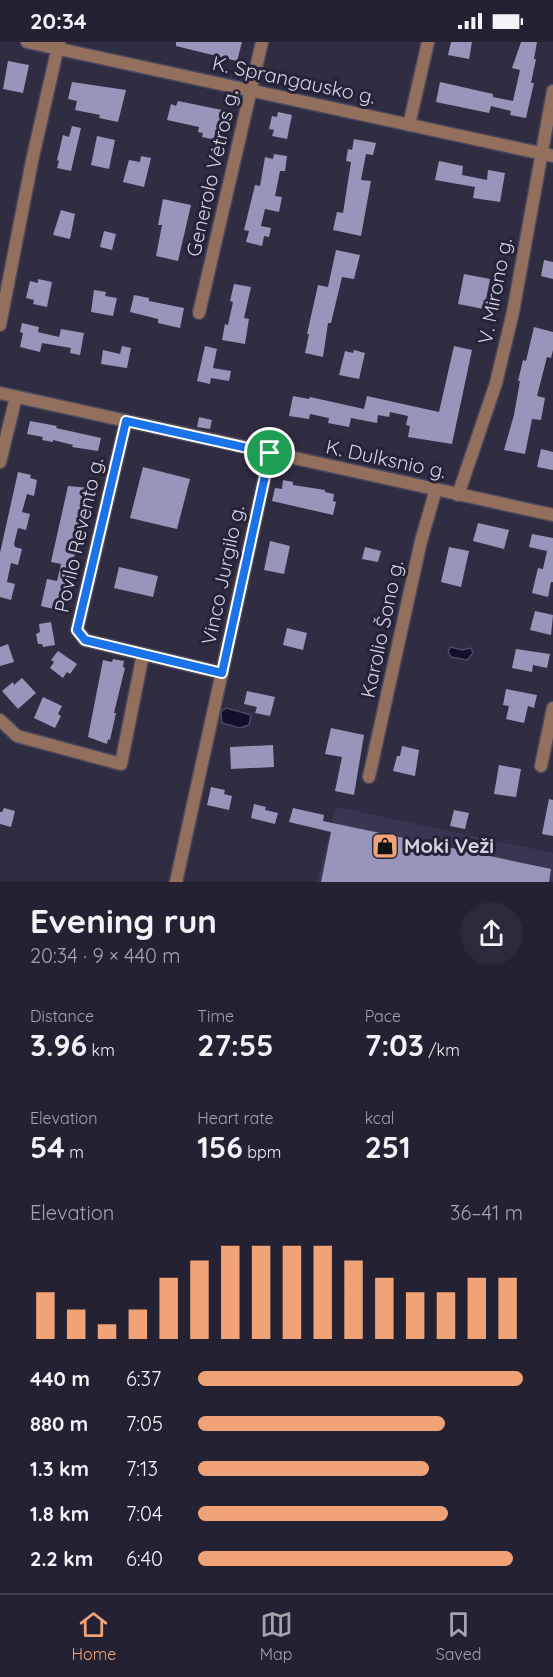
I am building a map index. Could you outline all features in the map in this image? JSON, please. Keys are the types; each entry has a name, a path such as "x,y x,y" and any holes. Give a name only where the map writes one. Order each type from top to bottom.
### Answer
{"street":[{"name":"K. Sprangausko g.","path":"27,42 58,45 547,155"},
{"name":"Generolo Vėtros g.","path":"199,313 262,42"},
{"path":"409,125 428,42"},
{"path":"0,326 32,161 58,45"},
{"name":"V. Mirono g.","path":"458,495 496,383 513,312 547,155 553,91"},
{"name":"K. Dulksnio g.","path":"0,393 553,515"},
{"path":"0,462 15,397"},
{"name":"Povilo Revento g.","path":"126,421 77,630 85,640 143,654"},
{"name":"Vinco Jurgilo g.","path":"176,882 270,453"},
{"name":"Karolio Šono g.","path":"369,777 421,540 436,489"},
{"path":"0,720 17,736 121,764 143,654 222,673"},
{"path":"541,766 553,708"}],"shaded area":[{"path":"451,647 462,650 471,648 473,653 467,660 451,657 448,651"},
{"path":"226,708 251,716 249,725 240,728 222,723 221,712"},
{"name":"Moki Veži","path":"336,807 553,853 553,882 317,882"}],"building":[{"path":"176,42 242,42 237,61 176,46"},
{"path":"451,42 472,42 469,59 448,55"},
{"path":"521,42 537,42 531,83 534,83 526,118 510,115 511,111 491,106 489,113 436,102 440,82 513,101 520,70 512,68"},
{"path":"8,61 29,65 23,93 3,89"},
{"path":"72,82 126,90 118,122 99,118 100,115 75,110 77,101 68,99"},
{"path":"178,101 222,110 216,140 202,137 203,133 198,132 199,127 167,120 171,104 176,106"},
{"path":"278,112 292,115 287,139 272,136 274,130 269,129 272,116 277,117"},
{"path":"72,126 81,128 71,171 57,168 59,161 57,160 63,135 69,137"},
{"path":"97,136 115,140 109,169 91,165"},
{"path":"354,139 376,143 373,155 366,154 361,180 371,181 361,236 333,230 337,212 343,213 351,162 346,161 348,149 352,150"},
{"path":"274,154 287,156 285,171 280,171 275,196 282,197 279,212 265,209 261,226 271,228 269,237 264,236 262,246 246,242 249,231 244,230 255,185 260,186 265,157 273,159"},
{"path":"141,156 151,158 144,187 123,182 129,160 140,162"},
{"path":"439,161 463,166 462,175 487,180 488,170 505,173 500,202 473,198 475,187 435,180"},
{"path":"163,199 191,205 178,261 156,256 162,225 158,225"},
{"path":"61,210 75,214 70,239 53,235"},
{"path":"104,231 116,234 112,250 100,247"},
{"path":"336,250 360,255 354,279 342,277 331,323 328,323 323,357 305,353 309,334 307,334 318,285 328,287"},
{"path":"544,260 553,262 553,279 541,276"},
{"path":"464,274 490,279 484,309 458,304"},
{"path":"38,279 52,282 47,307 33,304 34,300 26,298 30,281 38,283"},
{"path":"234,284 251,287 244,318 249,319 245,344 222,340 233,302 230,301"},
{"path":"94,290 106,292 105,296 117,298 113,316 91,312"},
{"path":"134,295 149,298 149,301 184,308 180,328 158,323 158,319 130,312"},
{"path":"22,323 39,327 38,332 59,337 61,329 84,333 80,355 70,353 71,348 42,343 40,352 20,347 23,333 20,332"},
{"path":"534,327 553,332 553,350 551,358 547,357 537,396 545,398 541,420 532,419 525,454 504,450 514,415 523,360 526,361"},
{"path":"122,346 131,348 127,368 101,364 103,350 120,354"},
{"path":"205,346 217,349 213,368 231,371 229,381 211,378 210,384 197,381"},
{"path":"454,346 472,350 452,444 408,437 410,426 406,425 408,416 390,412 389,417 378,415 377,423 351,418 349,427 328,423 329,418 310,414 309,419 289,416 293,396 309,399 310,397 364,409 367,396 439,412"},
{"path":"354,350 365,353 359,379 339,375 345,351 353,353"},
{"path":"199,417 212,420 210,429 197,427"},
{"path":"30,421 101,438 98,451 72,447 73,445 53,440 53,442 42,440 43,437 27,434"},
{"path":"541,449 553,452 553,470 537,467"},
{"path":"143,467 190,479 177,529 130,518"},
{"path":"18,472 31,475 30,478 37,480 34,496 27,494 22,512 30,514 26,530 18,528 14,544 15,547 22,549 18,565 11,563 7,582 15,584 11,600 0,597 0,553"},
{"path":"283,480 293,482 293,485 325,490 325,492 334,494 333,501 336,502 333,515 272,501 275,488 282,489"},
{"path":"68,486 90,488 62,611 41,606 47,579 57,581 61,564 51,562"},
{"path":"478,523 509,530 504,549 473,541"},
{"path":"532,534 553,538 553,582 551,582 548,597 532,593 538,568 543,569 547,551 529,547"},
{"path":"270,541 290,546 284,574 264,570"},
{"path":"365,547 381,551 378,562 362,559"},
{"path":"449,547 469,551 461,587 441,582"},
{"path":"119,567 158,576 153,597 114,588"},
{"path":"535,611 553,615 551,635 530,630"},
{"path":"51,622 55,645 43,647 42,644 38,644 36,634 40,632 39,624"},
{"path":"287,628 307,633 303,650 283,645"},
{"path":"8,644 14,662 0,666 0,647"},
{"path":"516,649 550,654 547,668 533,665 532,672 512,668"},
{"path":"58,651 77,664 70,674 67,672 63,678 50,668 54,662 51,660"},
{"path":"113,659 124,661 123,667 125,668 110,740 108,739 107,744 88,737 103,660 112,662"},
{"path":"22,678 36,693 18,709 2,691"},
{"path":"506,689 537,695 534,708 528,706 524,723 506,719 509,706 503,705"},
{"path":"247,691 275,697 270,716 255,713 257,707 244,704"},
{"path":"43,697 62,706 58,714 61,716 55,728 34,718"},
{"path":"331,728 364,735 354,795 335,791 342,757 325,754"},
{"path":"273,745 274,767 231,769 230,747"},
{"path":"402,746 419,750 415,776 393,771"},
{"path":"499,765 521,769 516,797 494,794"},
{"path":"211,787 225,790 224,794 232,796 229,810 207,805"},
{"path":"549,799 553,800 553,836 542,834"},
{"path":"254,804 278,813 275,824 251,818"},
{"path":"4,808 15,811 11,827 0,824 0,812"},
{"name":"Moki Veži","path":"293,808 324,815 323,821 551,869 549,882 321,882 331,832 289,822"},
{"path":"454,810 469,813 465,829 450,826"}],"place":[{"name":"Moki Veži","path":"385,846"}],"route":[{"path":"126,421 270,453 222,673 85,640 77,630 126,421"}]}
